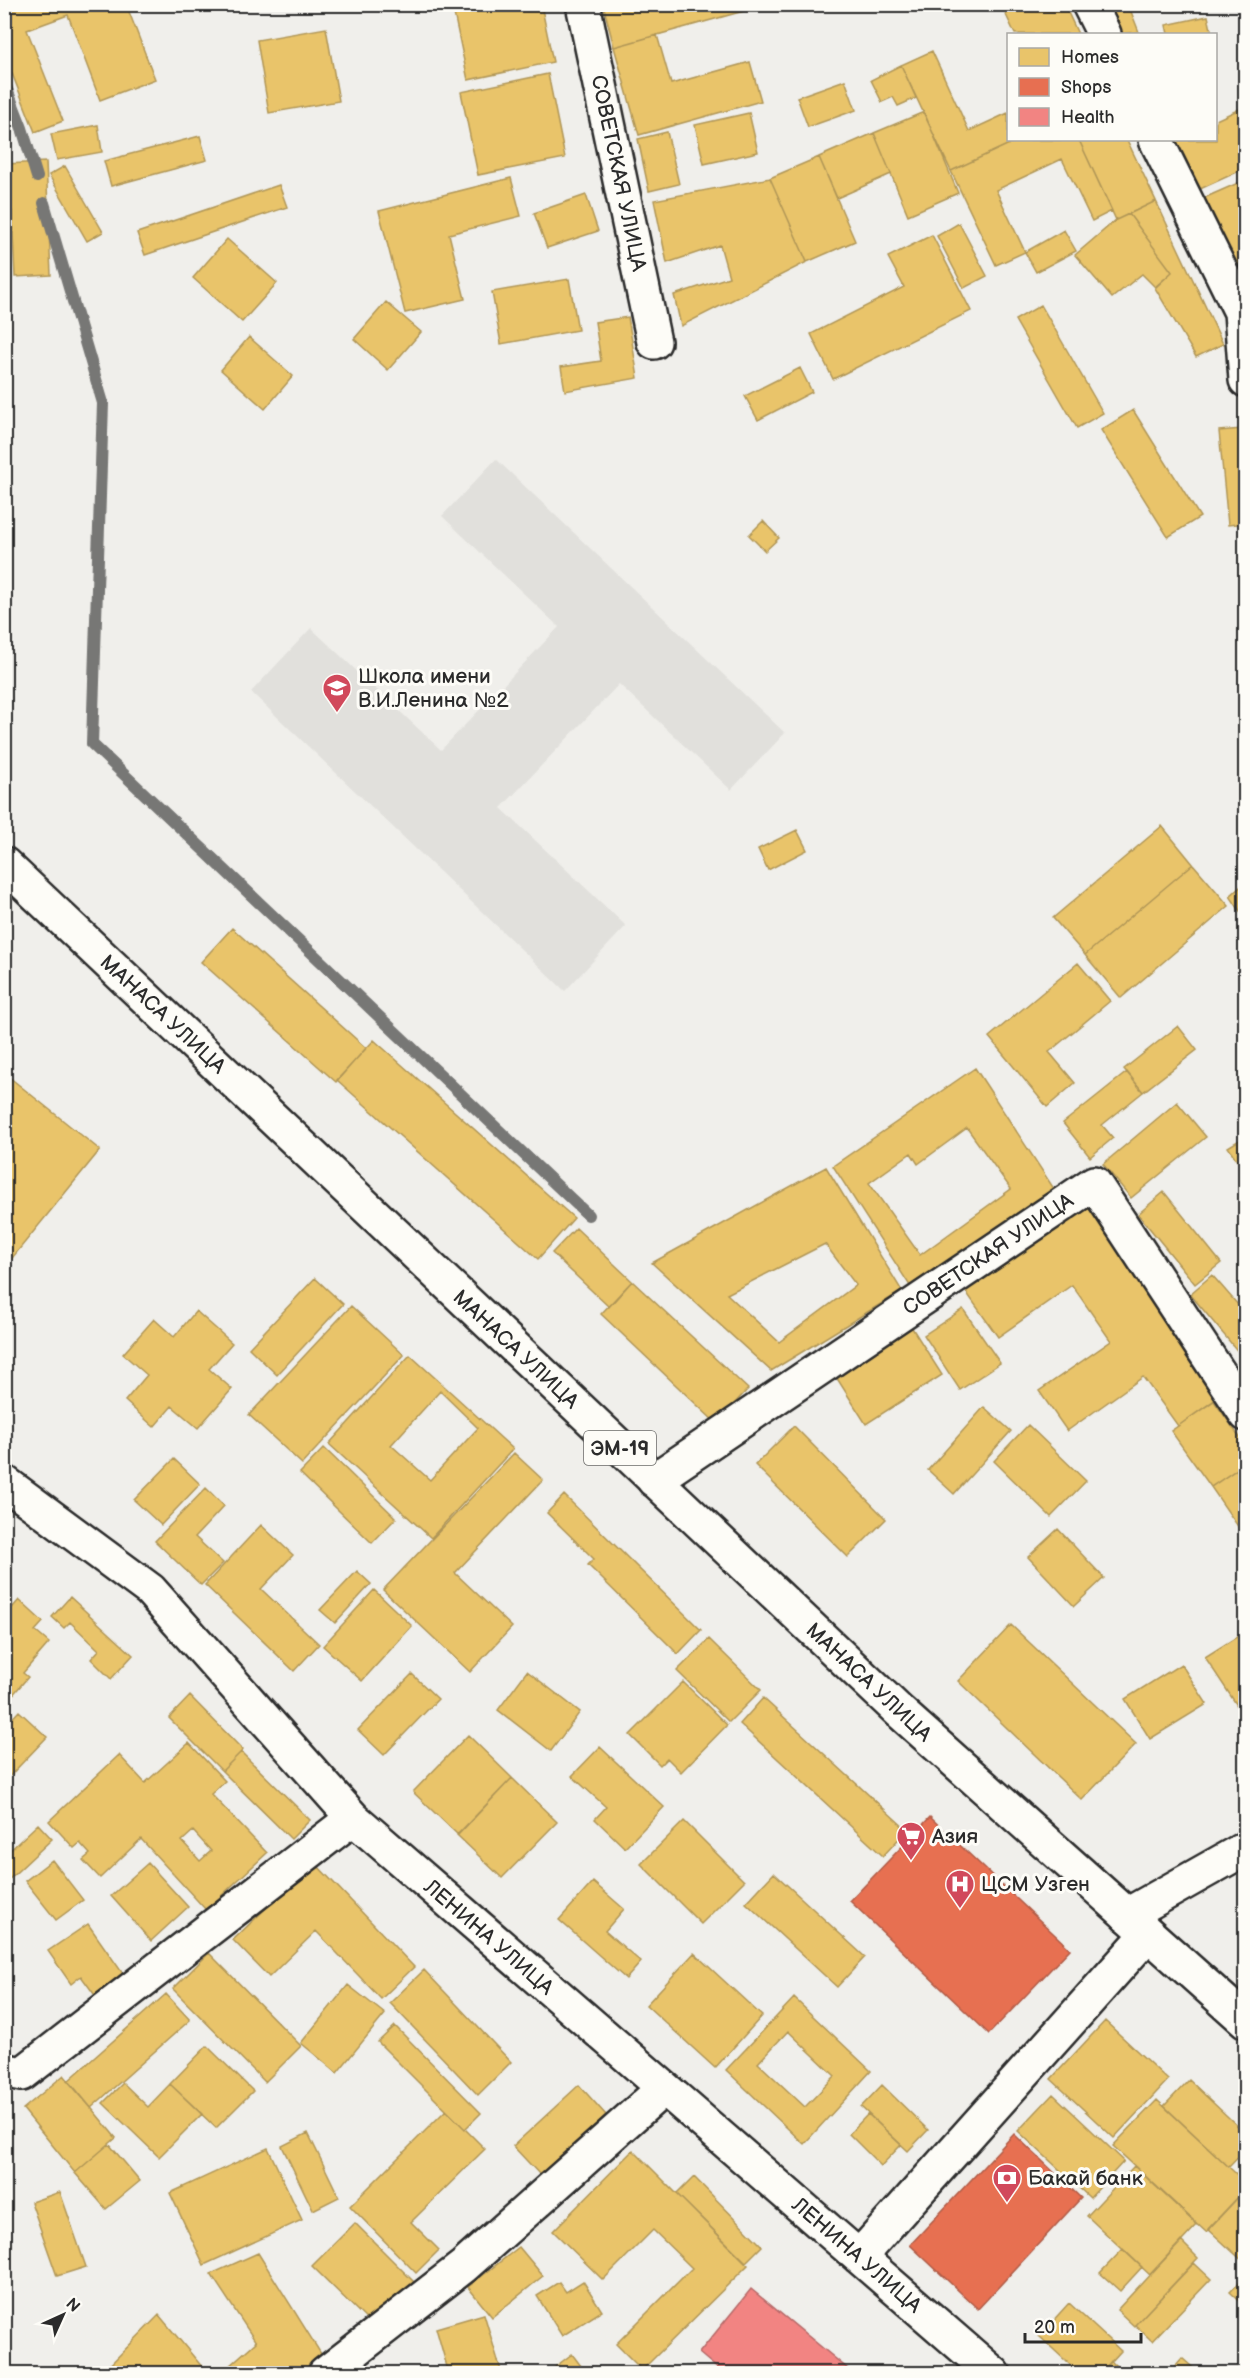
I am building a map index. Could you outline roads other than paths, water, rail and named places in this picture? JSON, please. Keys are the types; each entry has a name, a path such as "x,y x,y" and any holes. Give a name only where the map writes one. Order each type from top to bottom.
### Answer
{"street":[{"name":"СОВЕТСКАЯ УЛИЦА","path":"583,4 654,342"},
{"path":"1089,4 1104,33"},
{"path":"1156,141 1241,312 1245,380"},
{"name":"МАНАСА УЛИЦА","path":"4,864 900,1712 1245,2020"},
{"name":"СОВЕТСКАЯ УЛИЦА","path":"654,1480 1094,1183 1245,1414"},
{"name":"ЛЕНИНА УЛИЦА","path":"4,1482 150,1590 353,1818 663,2089 994,2373"},
{"path":"4,2070 22,2074 353,1818"},
{"path":"859,2257 1138,1924 1245,1848"},
{"path":"325,2373 464,2266 663,2089"}],"waterway":[{"path":"4,82 22,128 37,177"},
{"path":"44,203 103,403 92,744 588,1215"}],"place":[{"name":"Школа имени В.И.Ленина №2","path":"337,714"},
{"name":"Азия","path":"911,1862"},
{"name":"ЦСМ Узген","path":"960,1910"},
{"name":"Бакай банк","path":"1007,2204"}]}
